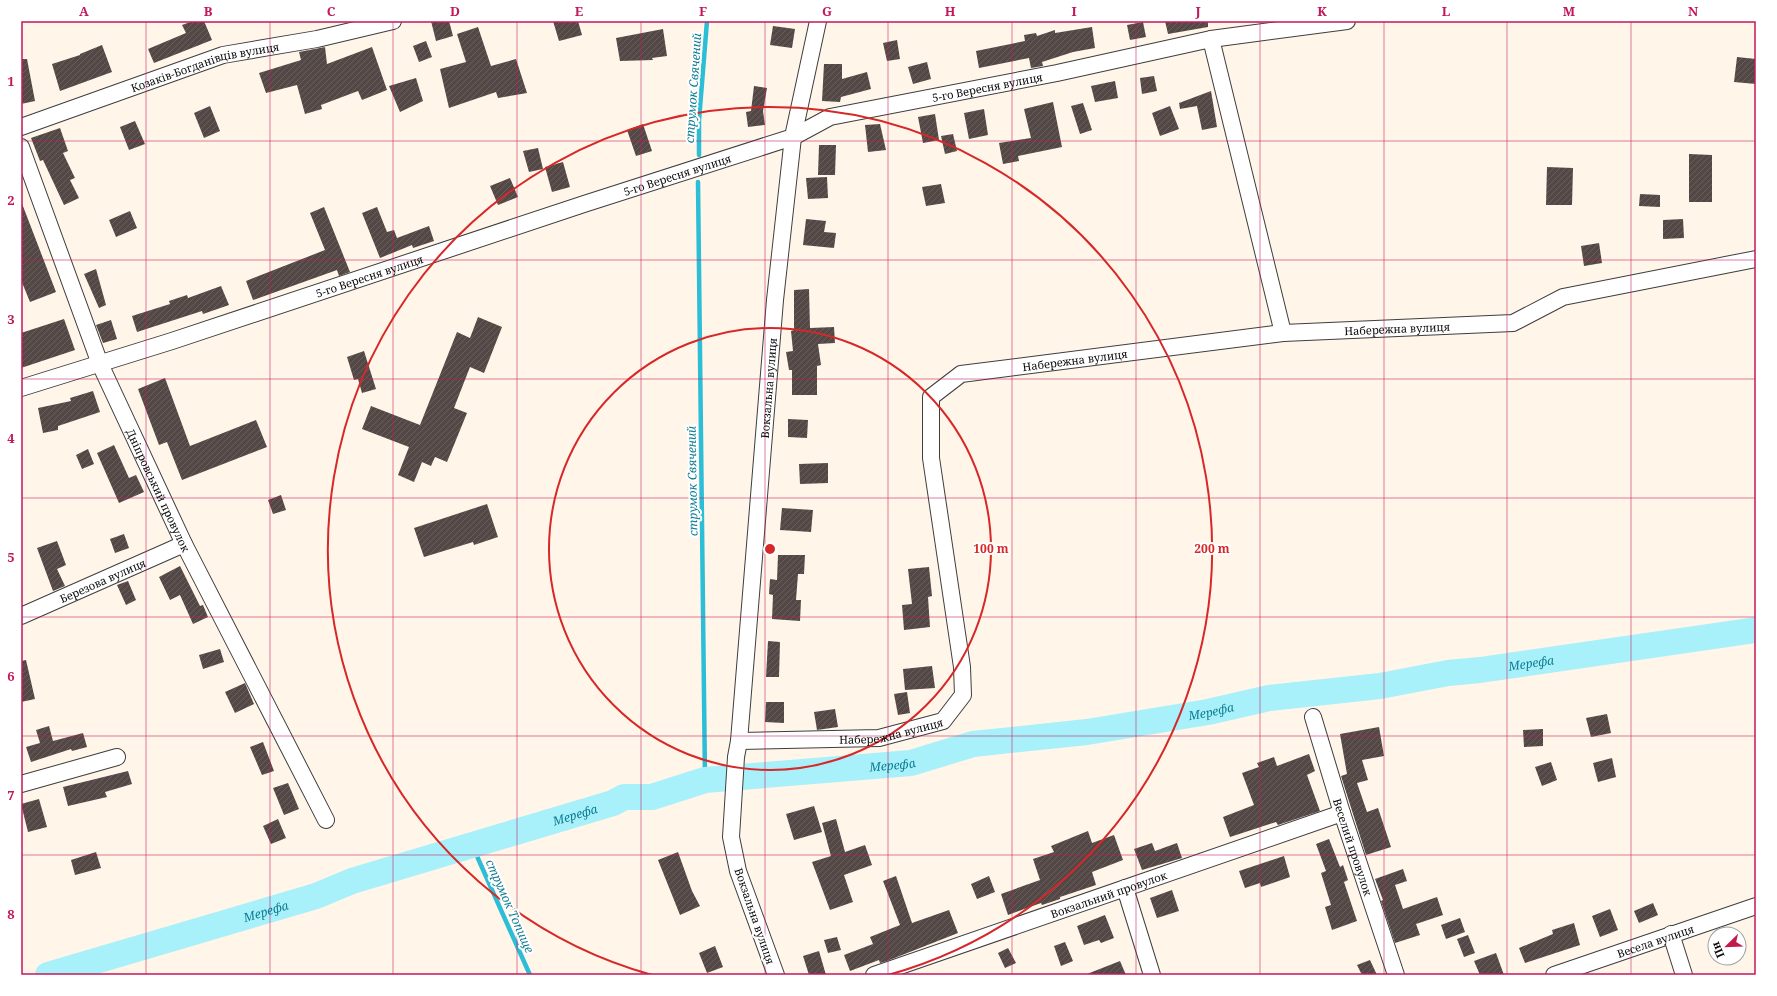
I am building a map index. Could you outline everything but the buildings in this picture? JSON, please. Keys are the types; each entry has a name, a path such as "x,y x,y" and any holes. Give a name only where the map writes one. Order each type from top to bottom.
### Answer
{"street":[{"name":"Козаків-Богданівців вулиця","path":"21,126 222,55 317,39 394,21"},
{"name":"Вокзальна вулиця","path":"776,975 738,871 732,837 733,809 736,757 739,741 775,300 793,137 818,21"},
{"name":"5-го Вересня вулиця","path":"21,388 172,341 584,204 793,137 830,117 1057,73 1211,39 1347,21"},
{"path":"1211,39 1283,333"},
{"name":"Дніпровський провулок","path":"21,147 100,364 184,544 326,820"},
{"name":"Набережна вулиця","path":"739,741 879,738 943,721 963,695 962,667 931,458 931,397 961,374 1283,333 1513,323 1563,297 1756,259"},
{"name":"Березова вулиця","path":"21,616 184,544"},
{"name":"Веселий провулок","path":"1313,717 1342,813 1396,975"},
{"path":"21,784 117,757"},
{"name":"Вокзальний провулок","path":"874,975 1342,813"},
{"path":"1125,888 1152,975"},
{"name":"Весела вулиця","path":"1554,975 1756,906"},
{"path":"1671,934 1684,975"}],"waterway":[{"name":"струмок Свячений","path":"699,155 699,120 707,21"},
{"name":"струмок Свячений","path":"698,182 705,780"},
{"name":"Мерефа","path":"48,975 316,896 352,881 613,803 624,797 652,797 705,780 911,763 973,744 1087,732 1208,712 1269,698 1380,686 1448,673 1480,670 1756,630"},
{"name":"струмок Топище","path":"472,845 530,975"}]}
